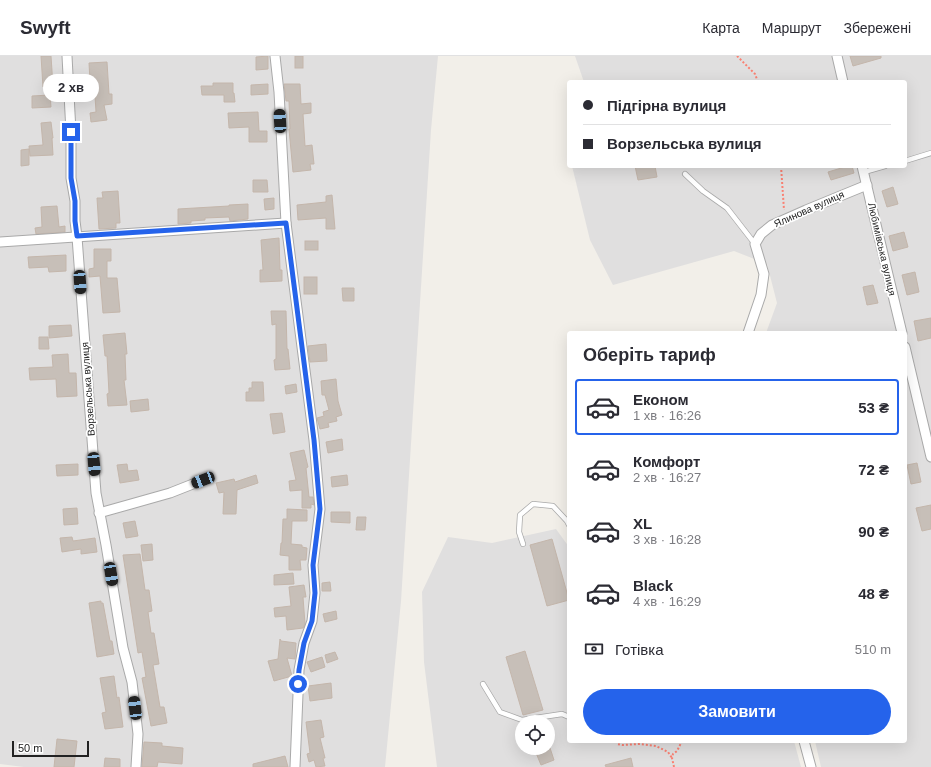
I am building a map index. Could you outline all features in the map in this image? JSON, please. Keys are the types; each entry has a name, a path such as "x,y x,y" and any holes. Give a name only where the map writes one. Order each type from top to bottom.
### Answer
{"street":[{"name":"Ворзельська вулиця","path":"67,56 71,132 71,178 75,201 75,221 96,493 123,648 132,682 138,734 136,767"},
{"path":"275,56 279,92 286,223 314,440 320,509 313,565 315,593 312,621 304,643 299,670 295,767"},
{"path":"837,56 843,80"},
{"name":"Любимівська вулиця","path":"863,169 902,331"},
{"name":"Ялинова вулиця","path":"755,244 761,234 772,225 867,185"},
{"path":"0,242 286,223"},
{"path":"749,331 761,295 764,274 755,244"},
{"path":"907,355 931,457"},
{"path":"100,513 170,493 203,480"},
{"path":"805,743 811,767"}],"lane":[{"path":"907,159 931,153"},
{"path":"685,174 703,191 727,208 755,244"},
{"path":"523,544 519,532 520,515 533,504 553,506 567,520"},
{"path":"483,684 500,712 522,720 562,714 567,715"}],"path":[{"path":"737,56 755,74 757,80"},
{"path":"781,168 785,220"},
{"path":"617,743 622,745 640,744 656,746 668,752 672,758 674,767"},
{"path":"672,758 673,754 677,751 681,743"}],"shaded area":[{"path":"0,56 438,56 431,130 401,601 385,767 24,767 0,764"},
{"path":"575,56 931,56 931,767 821,767 815,743 907,743 907,331 767,331 777,303 767,264 734,251 613,285 590,240 572,168 907,168 907,80 583,80"},
{"path":"556,529 567,544 567,743 795,743 801,767 437,767 424,662 422,592 448,537 492,543"}],"building":[{"path":"41,56 51,56 53,86 43,87"},
{"path":"268,56 268,69 256,70 256,57"},
{"path":"295,56 303,56 303,68 295,68"},
{"path":"850,56 881,56 881,58 853,66"},
{"path":"107,62 109,94 112,94 112,104 104,105 107,120 91,122 90,113 96,112 94,80 90,81 89,63"},
{"path":"213,83 233,83 235,102 224,102 224,95 202,95 201,86 213,86"},
{"path":"268,84 268,94 251,95 251,85"},
{"path":"284,84 300,84 301,104 311,103 311,113 303,114 305,146 312,145 314,164 310,164 311,170 293,172 289,129 289,101 286,101"},
{"path":"50,95 51,107 32,108 32,96"},
{"path":"258,112 259,131 267,131 267,142 249,142 249,127 229,128 228,113"},
{"path":"51,122 53,155 30,156 29,146 43,145 41,123"},
{"path":"29,149 29,165 21,166 21,150"},
{"path":"635,168 655,168 657,177 638,180"},
{"path":"841,168 853,168 854,173 831,180 828,172"},
{"path":"253,180 267,180 268,192 253,192"},
{"path":"893,187 898,204 887,207 882,191"},
{"path":"118,191 120,223 116,223 116,228 99,229 97,198 103,198 102,192"},
{"path":"332,195 335,229 326,229 326,218 298,220 297,205 326,202 326,196"},
{"path":"274,198 274,209 265,210 264,199"},
{"path":"248,204 248,219 230,221 229,217 205,218 205,220 178,224 178,209"},
{"path":"57,206 59,227 65,226 65,232 36,234 35,228 42,227 41,207"},
{"path":"904,232 908,247 893,251 889,236"},
{"path":"279,238 280,270 282,270 282,281 260,282 260,270 263,270 261,240"},
{"path":"305,241 318,241 318,250 305,250"},
{"path":"94,249 111,249 111,261 107,261 107,278 117,278 120,312 103,313 100,276 89,277 89,269 94,268"},
{"path":"66,255 66,271 49,272 48,267 29,268 28,257"},
{"path":"915,272 919,292 907,295 902,275"},
{"path":"304,277 317,277 317,294 304,294"},
{"path":"873,285 878,303 867,305 863,287"},
{"path":"342,288 354,288 354,301 343,301"},
{"path":"271,311 286,311 287,349 290,369 275,370 274,360 276,359 276,324 272,325"},
{"path":"931,318 931,338 918,341 914,321"},
{"path":"71,325 72,336 49,338 49,326"},
{"path":"125,333 127,354 125,354 126,380 124,380 127,405 108,406 107,394 109,393 107,356 105,356 103,335"},
{"path":"39,337 48,337 49,349 39,349"},
{"path":"326,344 327,361 310,362 308,346"},
{"path":"68,354 69,373 76,373 77,396 57,397 56,379 30,380 29,368 53,367 52,355"},
{"path":"336,379 338,401 342,415 336,417 337,421 328,423 329,427 320,429 317,418 324,416 323,412 329,410 325,395 322,395 321,381"},
{"path":"252,382 263,382 264,401 246,401 246,392 249,392 249,388 252,388"},
{"path":"296,384 297,392 286,394 285,386"},
{"path":"148,399 149,410 131,412 130,401"},
{"path":"282,413 285,432 273,434 270,414"},
{"path":"342,439 343,450 328,453 326,442"},
{"path":"304,450 308,467 306,468 309,497 313,497 314,505 311,504 311,508 302,508 302,490 290,491 289,481 296,480 290,453"},
{"path":"917,463 921,482 911,484 907,465"},
{"path":"78,464 78,475 57,476 56,465"},
{"path":"127,464 128,471 137,470 139,480 120,483 117,465"},
{"path":"256,475 258,483 237,490 236,514 223,514 224,492 219,493 216,483 234,479 235,482"},
{"path":"347,475 348,485 332,487 331,477"},
{"path":"931,505 931,529 922,531 916,508"},
{"path":"77,508 78,524 64,525 63,509"},
{"path":"287,509 307,510 307,521 292,521 291,544 302,545 302,547 307,548 306,560 300,560 301,570 289,570 289,556 280,555 283,519 287,519"},
{"path":"331,512 350,512 350,523 331,522"},
{"path":"357,517 366,517 365,530 356,530"},
{"path":"135,521 138,536 126,538 123,523"},
{"path":"72,537 73,541 95,538 97,552 81,554 81,549 62,552 60,538"},
{"path":"552,539 567,593 567,601 547,606 530,545"},
{"path":"152,544 153,560 143,561 141,545"},
{"path":"140,554 145,590 149,590 152,611 148,612 151,633 154,633 159,664 153,665 160,707 164,707 167,723 151,726 142,678 146,677 142,652 138,653 123,555"},
{"path":"293,573 294,584 274,585 274,575"},
{"path":"330,582 331,591 322,591 322,583"},
{"path":"304,585 306,597 303,597 305,624 303,628 287,630 286,616 275,617 274,608 291,606 289,587"},
{"path":"101,601 101,603 103,603 114,654 97,657 89,603"},
{"path":"336,611 337,619 325,622 323,614"},
{"path":"280,639 281,641 296,643 295,659 287,658 292,676 274,681 268,661 278,659"},
{"path":"525,651 543,710 523,715 506,657"},
{"path":"335,652 338,659 327,663 325,655"},
{"path":"322,657 325,667 311,672 307,662"},
{"path":"114,676 117,698 119,697 123,727 105,729 102,713 106,712 100,678"},
{"path":"331,683 332,698 310,701 308,686"},
{"path":"321,720 324,737 320,738 325,758 323,758 325,766 316,767 314,760 309,762 307,754 310,753 306,722"},
{"path":"57,739 77,741 74,767 54,767"},
{"path":"144,742 162,743 162,746 183,748 182,764 158,762 157,767 142,767"},
{"path":"537,755 552,755 554,760 541,765"},
{"path":"285,756 288,767 253,767 253,764"},
{"path":"105,758 120,759 120,767 104,767"},
{"path":"631,758 633,767 606,767 605,765"}],"route":[{"path":"71,132 71,178 75,201 77,236 286,223 314,440 320,509 313,565 315,593 312,621 304,643 298,684"}]}
